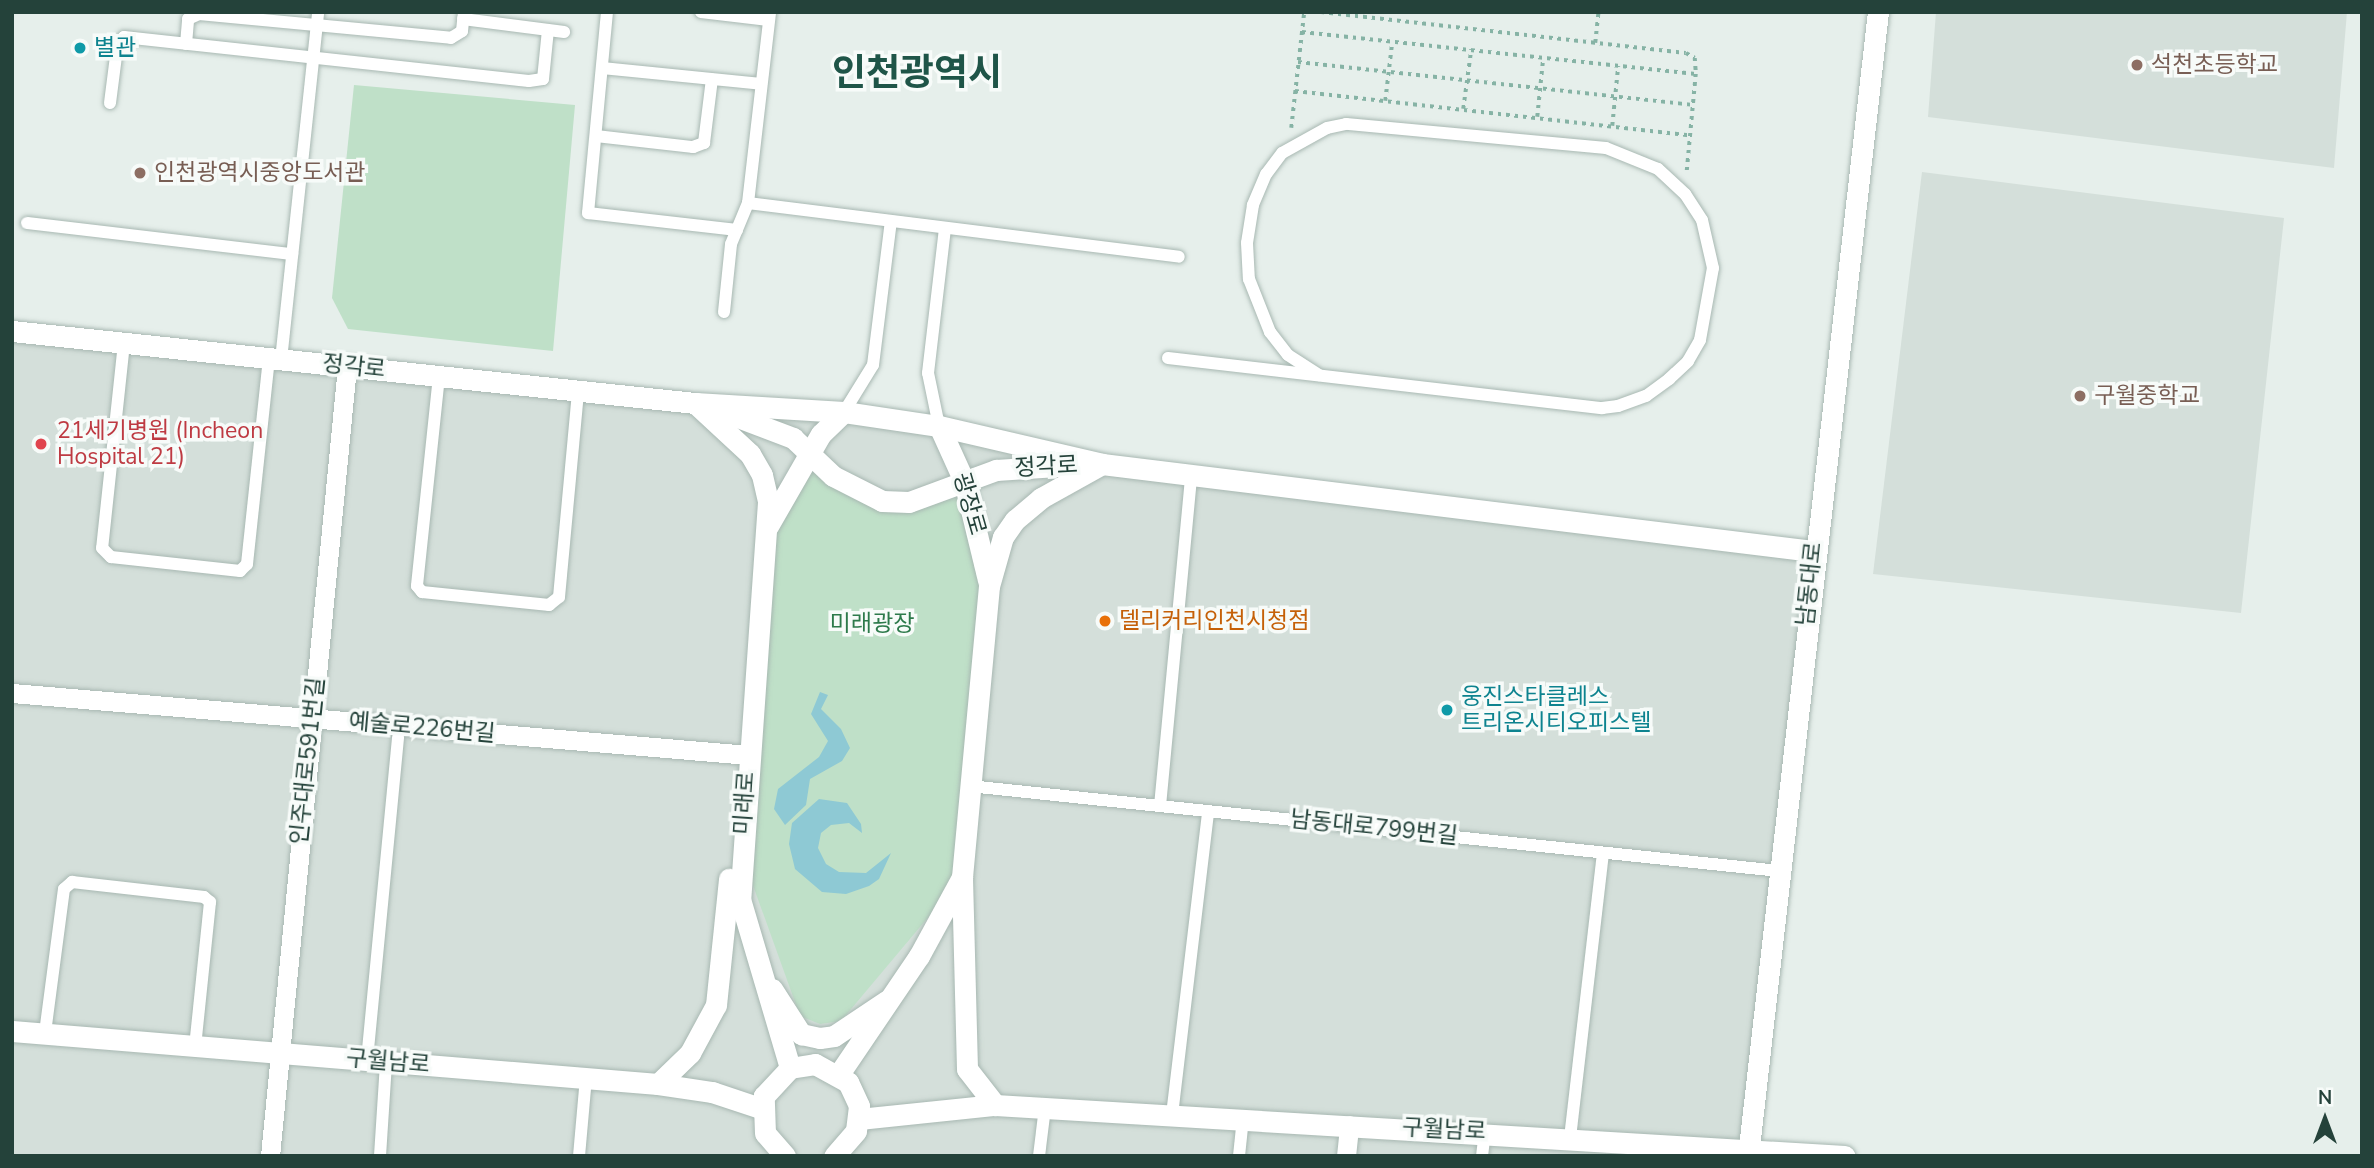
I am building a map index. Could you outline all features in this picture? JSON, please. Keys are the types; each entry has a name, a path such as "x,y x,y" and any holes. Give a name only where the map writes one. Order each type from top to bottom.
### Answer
{"street":[{"name":"남동대로","path":"1748,1152 1813,551 1878,12"},
{"name":"정각로","path":"12,331 695,403 844,412 939,426 1102,464"},
{"name":"인주대로591번길","path":"270,1156 347,367"},
{"name":"정각로","path":"695,403 793,438 833,476 882,501 909,502 996,470 1102,464"},
{"name":"미래로","path":"695,403 750,454 762,475 768,502 741,852 740,900 790,1068"},
{"path":"766,531 810,452 844,412"},
{"name":"광장로","path":"939,426 964,481 989,586"},
{"path":"995,1104 967,1069 962,877 989,586 1003,537 1015,520 1041,498 1102,464 1813,551"},
{"name":"예술로226번길","path":"12,693 749,755"},
{"path":"658,1084 690,1053 716,1004 730,872 741,852"},
{"path":"839,1074 891,999 962,877"},
{"path":"761,976 801,1034 820,1038 834,1036 891,999"},
{"name":"구월남로","path":"12,1031 658,1084 712,1092 761,1108"},
{"path":"782,1155 765,1133 761,1108 770,1085 790,1068 815,1064 839,1074 855,1094 859,1119 856,1131 838,1154"},
{"name":"구월남로","path":"859,1119 995,1104 1844,1156"},
{"path":"1346,1156 1349,1125"}],"lane":[{"path":"607,12 588,213 737,230"},
{"path":"701,12 769,16 748,203 731,244 724,313"},
{"path":"186,44 188,19 199,14 317,18 451,38 462,31 464,16 564,32"},
{"path":"124,343 102,548 111,557 240,571 247,564 292,254 317,18"},
{"path":"110,103 117,48 124,37 528,81 543,79 548,30"},
{"path":"602,68 761,84"},
{"path":"596,136 693,147 704,143 712,79"},
{"path":"1168,358 1602,408 1646,396 1688,361 1700,340 1713,268 1702,220 1685,194 1658,169 1606,148 1346,124 1304,137 1266,174 1253,205 1247,243 1249,279 1270,332 1288,355 1319,375"},
{"path":"748,203 1179,257"},
{"path":"844,412 873,365 891,221"},
{"path":"27,223 292,254"},
{"path":"939,426 928,373 945,228"},
{"path":"439,376 417,586 422,592 549,605 559,597 578,391"},
{"path":"1160,806 1191,475"},
{"path":"380,1156 377,1061 398,737"},
{"name":"남동대로799번길","path":"969,786 1779,871"},
{"path":"1172,1115 1208,811"},
{"path":"1570,1138 1603,853"},
{"path":"45,1033 64,889 72,883 204,897 210,902 195,1046"},
{"path":"579,1156 586,1078"},
{"path":"1039,1156 1045,1107"},
{"path":"1239,1156 1243,1119"},
{"path":"1482,1156 1485,1133"}],"path":[{"path":"1289,149 1304,12"},
{"path":"1321,12 1686,53 1695,58 1696,74 1685,194"},
{"path":"1595,43 1598,12"},
{"path":"1301,32 1696,74"},
{"path":"1385,101 1392,42"},
{"path":"1463,109 1471,50"},
{"path":"1537,117 1543,58"},
{"path":"1298,62 1693,104"},
{"path":"1612,126 1618,66"},
{"path":"1295,91 1690,135"}],"shaded area":[{"name":"석천초등학교","path":"1936,12 2347,12 2334,168 1928,117"},
{"name":"구월중학교","path":"1922,172 2284,218 2241,613 1873,574"},
{"path":"12,331 844,412 1102,464 1813,551 1738,1156 12,1156"}],"green space":[{"path":"354,85 575,105 553,351 348,329 332,298"},
{"name":"미래광장","path":"810,451 882,501 964,481 989,586 962,877 841,1021 820,1024 800,1016 741,852 766,531"}],"water":[{"path":"820,692 828,695 821,709 841,729 850,748 842,761 810,779 806,805 785,825 774,809 778,789 819,757 828,741 811,714"},
{"path":"819,799 847,803 861,824 862,833 849,823 831,825 821,833 818,848 826,864 839,872 866,873 891,853 879,879 869,886 846,894 822,892 795,869 789,844 792,823"}],"place":[{"name":"별관","path":"80,48"},
{"name":"석천초등학교","path":"2137,65"},
{"name":"인천광역시중앙도서관","path":"140,173"},
{"name":"구월중학교","path":"2080,396"},
{"name":"21세기병원 (Incheon Hospital 21)","path":"41,444"},
{"name":"델리커리인천시청점","path":"1105,621"},
{"name":"웅진스타클레스 트리온시티오피스텔","path":"1447,710"}],"district":[{"name":"인천광역시","path":"917,73"}]}
